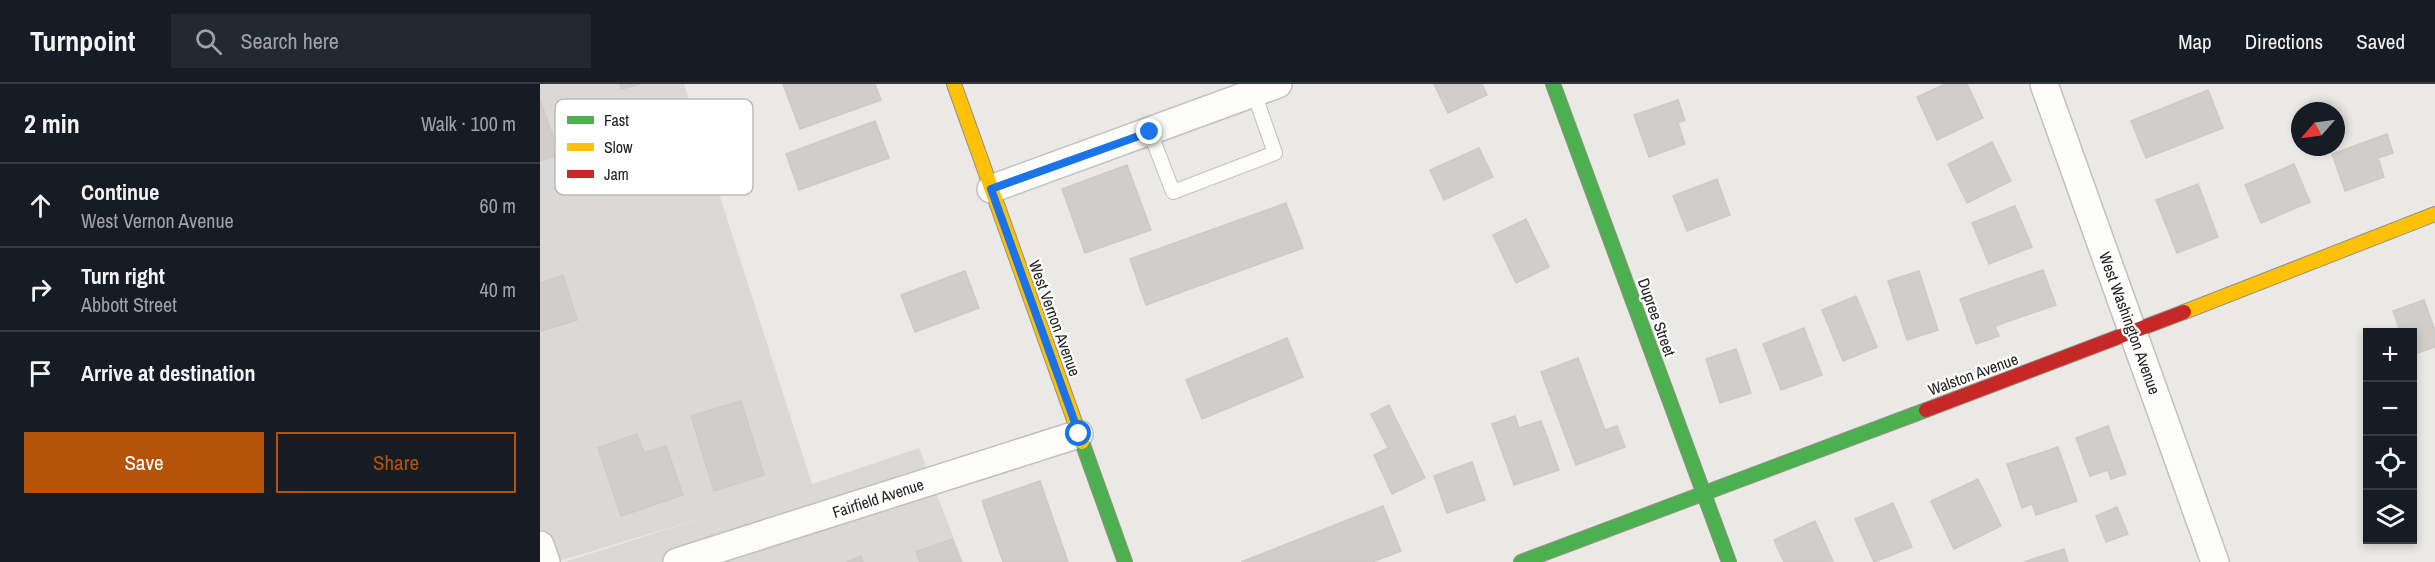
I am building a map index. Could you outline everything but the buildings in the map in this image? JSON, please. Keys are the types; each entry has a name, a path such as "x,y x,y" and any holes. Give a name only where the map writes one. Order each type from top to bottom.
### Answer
{"street":[{"name":"West Vernon Avenue","path":"954,84 1125,562"},
{"name":"Dupree Street","path":"1553,84 1729,562"},
{"name":"West Washington Avenue","path":"2044,84 2215,562"},
{"path":"991,189 1266,89"},
{"name":"Walston Avenue","path":"1521,562 2134,332 2435,214"},
{"name":"Fairfield Avenue","path":"677,562 1079,434"},
{"path":"540,545 546,562"}],"lane":[{"path":"1150,132 1173,192 1275,153 1266,89"}],"shaded area":[{"path":"540,84 684,84 689,99 555,99 555,195 720,195 812,484 919,448 963,562 564,562 709,516 556,562 540,562"}],"traffic: fast":[{"path":"1553,84 1729,562"},
{"path":"1521,562 1926,410"},
{"path":"1082,442 1125,562"}],"traffic: slow":[{"path":"954,84 1082,442"},
{"path":"2184,312 2435,214"}],"traffic: jam":[{"path":"1926,410 2184,312"}],"route":[{"path":"1079,434 991,189 1150,132"}]}
